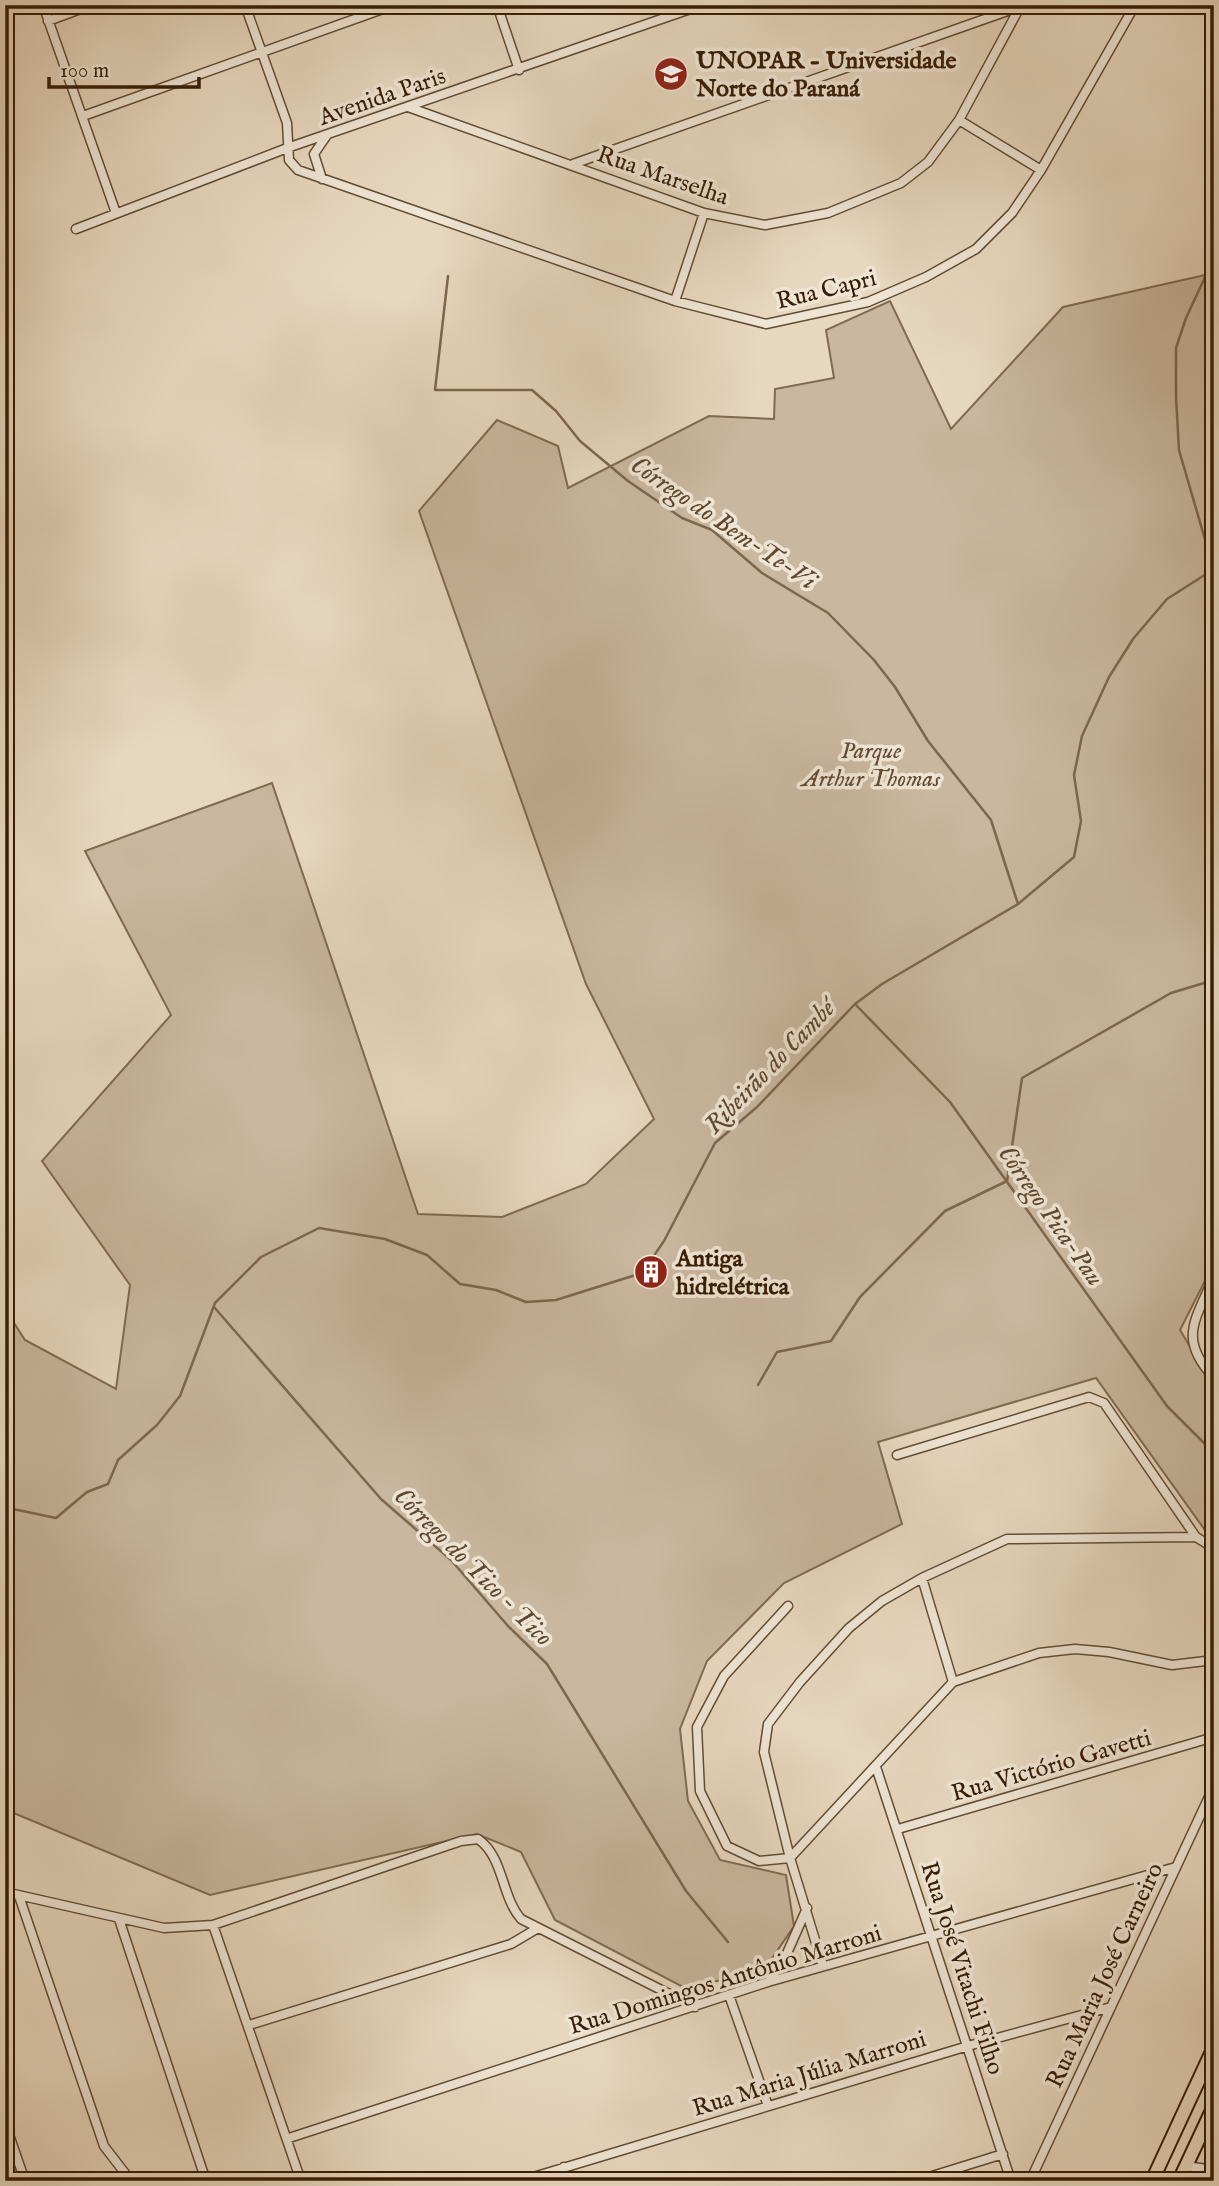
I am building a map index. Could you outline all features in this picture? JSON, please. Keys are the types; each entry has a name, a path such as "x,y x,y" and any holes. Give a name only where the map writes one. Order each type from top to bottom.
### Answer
{"main road":[{"path":"1152,2181 1214,2047"},
{"path":"1179,2181 1214,2106"}],"street":[{"path":"43,5 116,213"},
{"path":"48,20 91,5"},
{"name":"Rua Capri","path":"245,5 287,123 290,147 288,156 292,165 322,179 675,302 766,324 869,302 926,277 976,249 1012,213 1041,170 1135,5"},
{"path":"83,116 394,5"},
{"path":"497,5 519,70"},
{"name":"Avenida Paris","path":"76,229 290,147 702,5"},
{"path":"573,164 1020,6"},
{"name":"Rua Marselha","path":"408,107 705,213 765,225 828,213 901,183 928,162 959,120 1020,6"},
{"path":"959,120 1041,170"},
{"path":"322,179 314,154 327,134"},
{"path":"675,302 705,213"},
{"path":"1214,1276 1191,1336 1193,1350 1214,1378"},
{"path":"897,1455 1089,1397 1104,1403 1196,1536 1214,1548"},
{"path":"823,1966 790,1858 764,1752 768,1724 849,1628 881,1601 922,1578 1007,1539 1196,1536"},
{"path":"922,1578 953,1682"},
{"path":"788,1606 724,1676 697,1727 700,1791 727,1846 759,1861 790,1858 953,1682 1040,1654 1075,1649 1109,1652 1172,1665 1214,1660"},
{"name":"Rua Victório Gavetti","path":"898,1829 1214,1737"},
{"name":"Rua José Vitachi Filho","path":"876,1767 1011,2181"},
{"name":"Rua Maria José Carneiro","path":"1030,2181 1214,1786"},
{"path":"5,1892 164,1928 213,1925 461,1840 478,1839 490,1850 517,1914 538,1928 695,2007"},
{"name":"Rua Domingos Antônio Marroni","path":"289,2138 768,1982 1176,1867"},
{"path":"19,1896 104,2146 131,2181"},
{"path":"768,1982 784,1960 807,1908"},
{"path":"119,1919 206,2181"},
{"path":"213,1925 289,2138 301,2181"},
{"path":"248,2025 511,1944 538,1928"},
{"path":"729,1995 768,2105"},
{"name":"Rua Maria Júlia Marroni","path":"520,2181 968,2046 1111,2007"},
{"path":"5,2123 25,2181"},
{"path":"916,2181 1003,2154"},
{"path":"1186,2166 1214,2170"},
{"path":"564,2167 567,2181"}],"green space":[{"name":"Parque Arthur Thomas","path":"1214,273 1214,1263 1180,1330 1214,1386 1214,1536 1207,1533 1096,1378 878,1442 902,1524 784,1583 707,1661 680,1729 688,1801 720,1860 786,1875 794,1926 762,1973 683,1987 555,1920 521,1852 477,1834 210,1895 11,1812 5,1803 5,1309 25,1340 116,1389 130,1285 42,1161 171,1015 85,851 272,783 418,1214 502,1217 586,1184 654,1119 586,984 419,511 497,420 558,446 568,488 709,416 774,419 775,389 834,378 826,330 890,301 951,429 1063,307"}],"waterway":[{"path":"1213,567 1179,450 1176,348 1186,318 1214,258"},
{"name":"Córrego do Bem-Te-Vi","path":"448,276 435,390 532,390 556,411 580,441 628,481 682,518 712,530 762,573 828,613 874,660 895,687 928,741 991,820 1018,904"},
{"name":"Ribeirão do Cambé","path":"5,1513 13,1509 56,1518 87,1492 108,1484 118,1460 157,1425 180,1396 215,1303 261,1257 319,1228 385,1239 427,1255 460,1284 496,1290 526,1302 556,1300 642,1273 664,1241 715,1143 757,1107 855,1004 882,984 1018,904 1074,857 1081,821 1074,775 1082,736 1109,677 1133,639 1167,599 1214,569"},
{"path":"758,1385 777,1352 831,1341 860,1297 945,1211 1007,1181 1022,1078 1171,993 1214,980"},
{"name":"Córrego Pica-Pau","path":"855,1004 950,1102 1167,1406 1214,1453"},
{"name":"Córrego do Tico - Tico","path":"214,1307 381,1499 451,1560 508,1626 547,1664 686,1891 728,1942"}],"place":[{"name":"UNOPAR - Universidade Norte do Paraná","path":"671,74"},
{"name":"Antiga hidrelétrica","path":"651,1272"}]}
